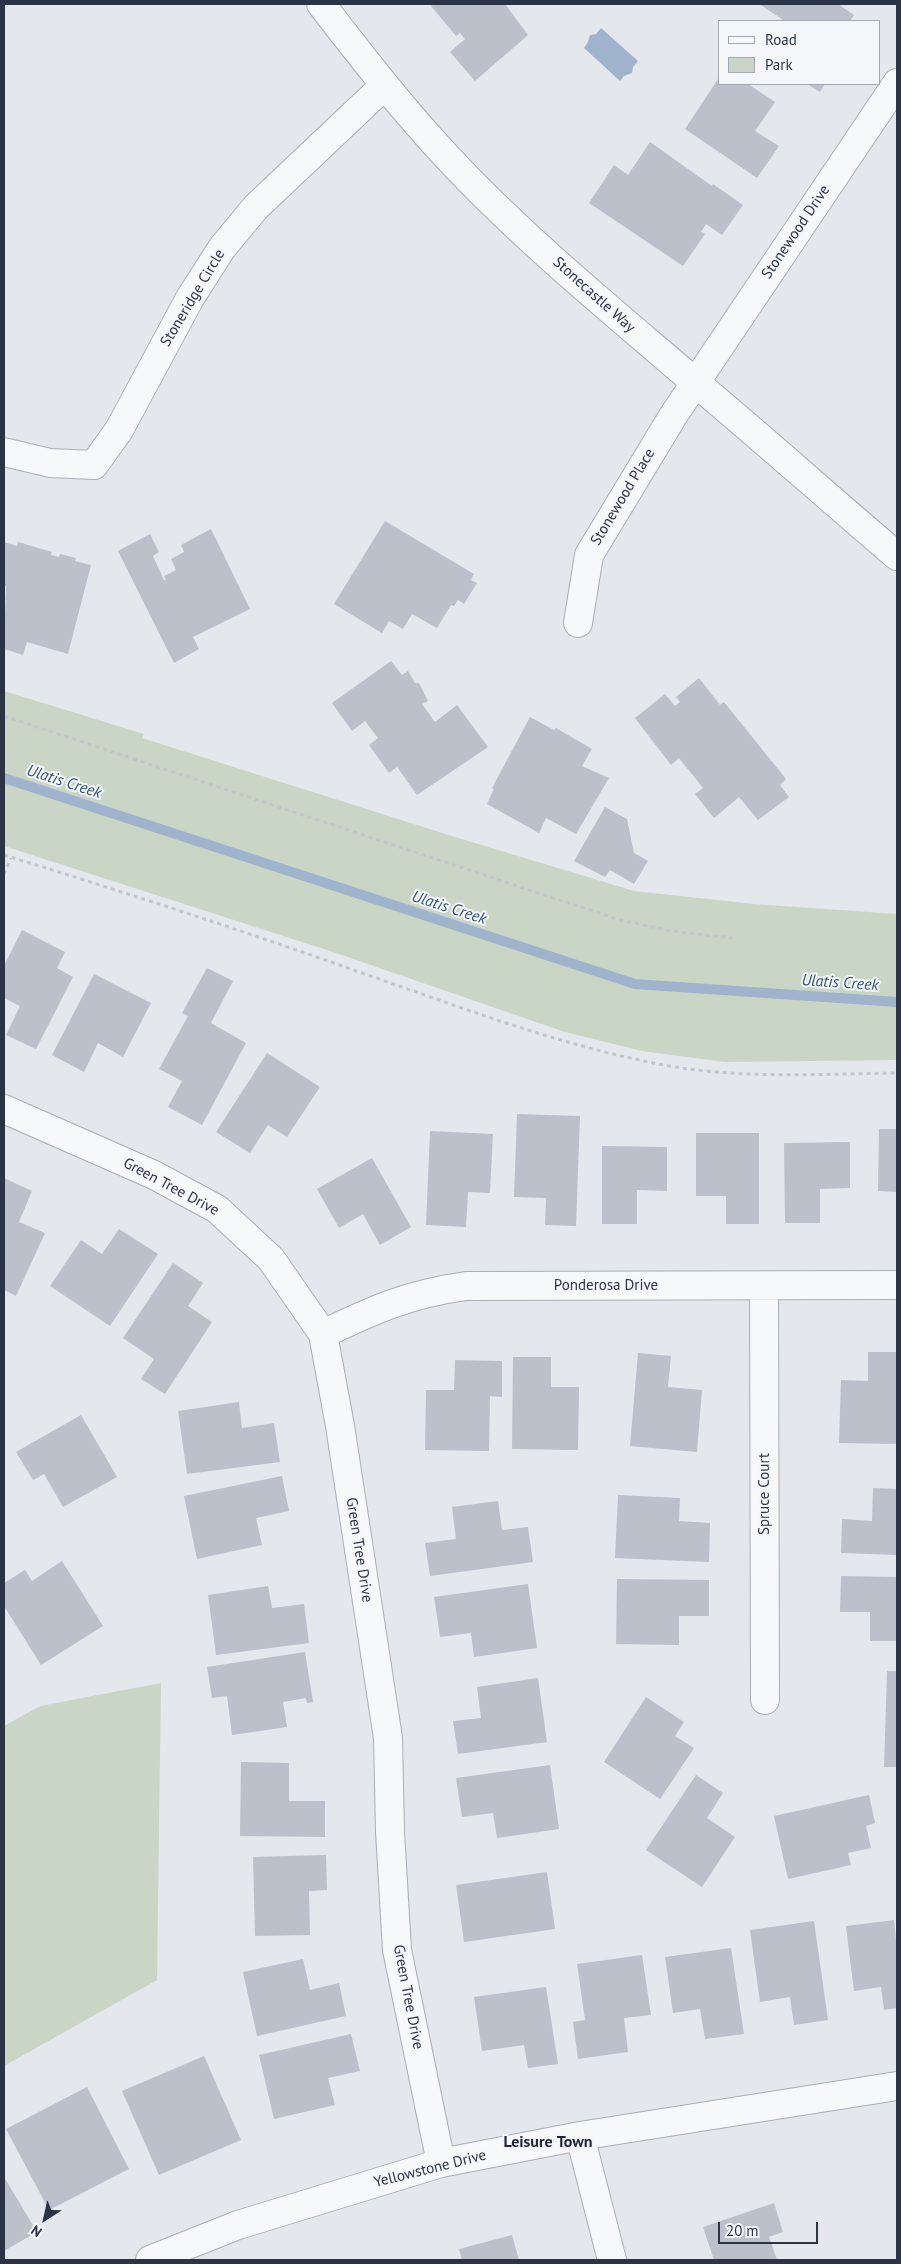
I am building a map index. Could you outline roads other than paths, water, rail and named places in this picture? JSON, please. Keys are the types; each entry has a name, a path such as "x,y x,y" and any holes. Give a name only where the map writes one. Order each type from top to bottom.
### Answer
{"street":[{"name":"Stonecastle Way","path":"321,4 384,86 450,160 531,240 618,318 897,556"},
{"name":"Stonewood Drive","path":"695,382 897,83"},
{"name":"Stoneridge Circle","path":"4,452 50,463 94,465 119,430 190,298 222,248 256,206 384,86"},
{"name":"Stonewood Place","path":"578,623 589,555 695,382"},
{"name":"Green Tree Drive","path":"4,1109 154,1175 217,1209 271,1259 323,1334 340,1426 388,1738 390,1832 397,1950 441,2163"},
{"name":"Ponderosa Drive","path":"323,1334 382,1306 427,1292 466,1286 764,1287 897,1285"},
{"name":"Spruce Court","path":"764,1287 765,1700"},
{"name":"Yellowstone Drive","path":"150,2260 238,2225 441,2163 580,2136 897,2086"},
{"path":"580,2136 612,2260"}],"water":[{"path":"601,28 638,61 633,67 632,73 624,76 620,81 584,48 590,35 596,34"}],"waterway":[{"name":"Ulatis Creek","path":"4,778 635,984 897,1002"}],"district":[{"name":"Leisure Town","path":"548,2142"}]}
